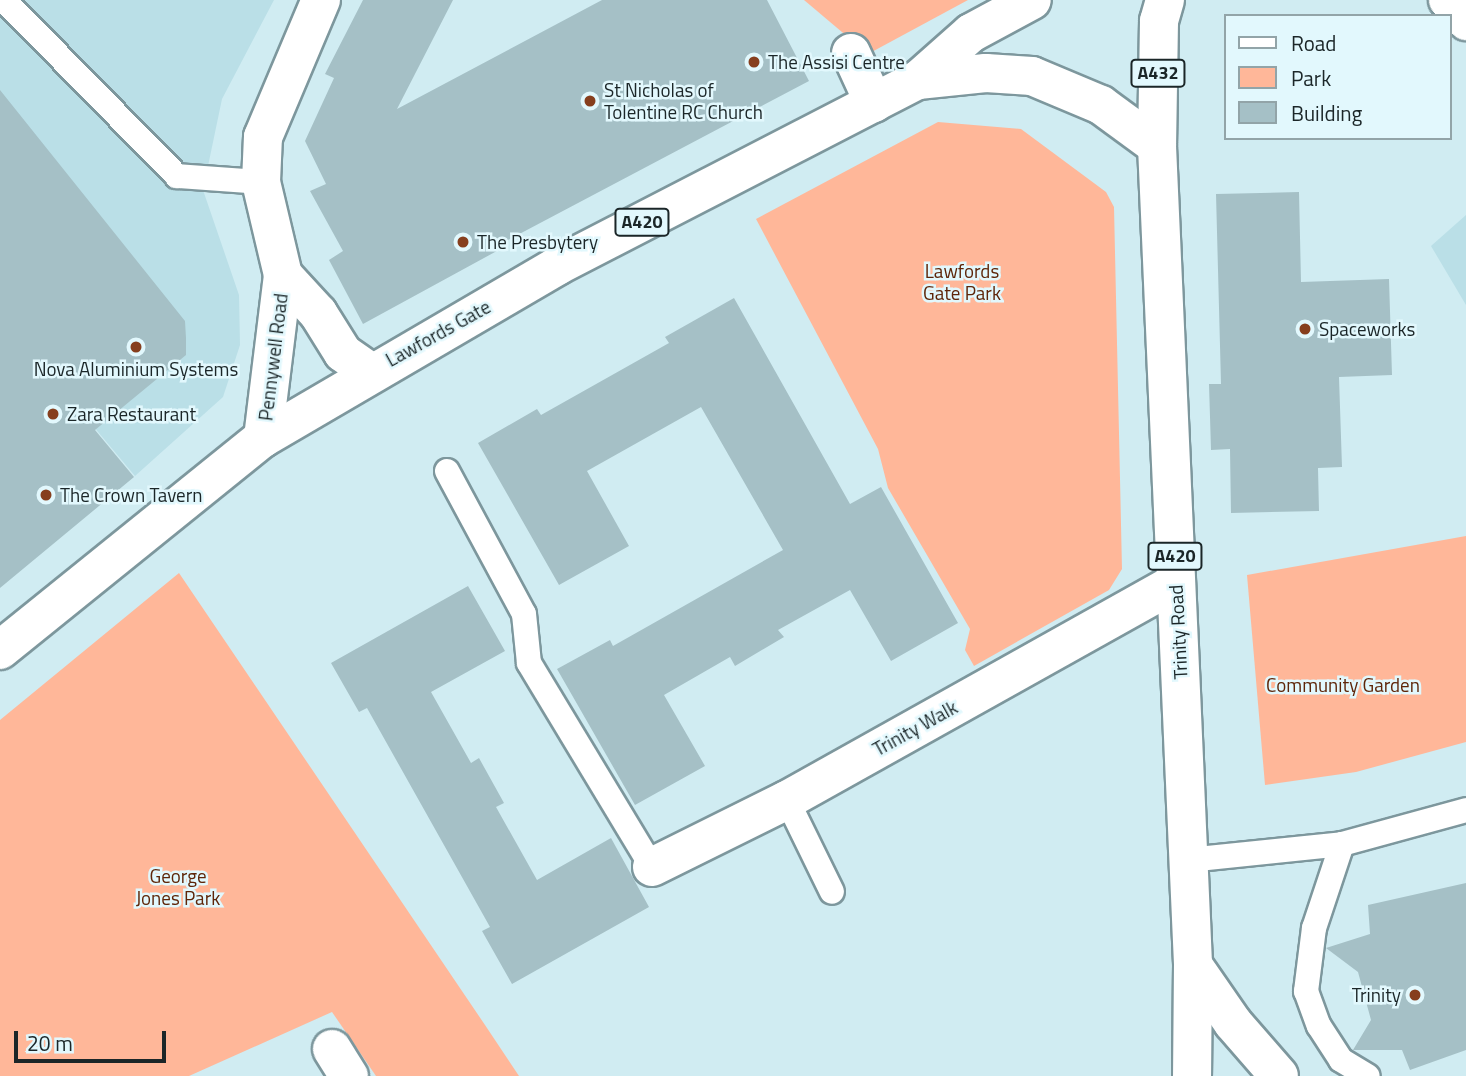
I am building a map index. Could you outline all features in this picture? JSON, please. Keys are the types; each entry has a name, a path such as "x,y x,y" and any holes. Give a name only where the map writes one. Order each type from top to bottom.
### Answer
{"main road":[{"name":"Pennywell Road","path":"263,438 283,275 261,182 263,137 272,107 321,0"},
{"path":"918,80 971,33 1031,0"},
{"name":"Trinity Road","path":"1165,0 1159,20 1157,146 1193,965 1192,1076"},
{"path":"1448,0 1466,21"},
{"path":"851,53 874,103"},
{"name":"A420","path":"918,80 986,73 1032,76 1101,105 1157,146"},
{"name":"Lawfords Gate","path":"0,650 263,438 369,371 557,266 918,80"},
{"name":"Pennywell Road","path":"283,275 318,313 343,353 369,371"},
{"name":"Trinity Walk","path":"652,867 787,800 1176,583"},
{"path":"1193,965 1233,1023 1279,1076"}],"lane":[{"path":"4,0 177,176 261,182"},
{"path":"447,471 524,614 529,663 652,867"},
{"path":"787,800 832,892"},
{"path":"1188,860 1342,844 1466,810"},
{"path":"1342,844 1314,928 1306,991 1341,1060 1368,1076"}],"shaded area":[{"path":"0,0 274,0 222,99 203,190 239,295 240,345 223,397 135,476 0,315"},
{"path":"1466,215 1466,305 1431,246"}],"green space":[{"path":"804,0 968,0 868,54"},
{"name":"Lawfords Gate Park","path":"938,122 1021,129 1106,192 1114,207 1122,569 1109,590 974,666 965,650 970,629 888,488 878,449 756,219"},
{"name":"Community Garden","path":"1466,536 1466,742 1356,772 1265,785 1247,575"},
{"name":"George Jones Park","path":"179,573 519,1076 376,1076 332,1012 189,1076 0,1076 0,720"}],"building":[{"path":"363,0 453,0 397,109 602,0 767,0 809,81 504,242 506,246 363,324 329,260 343,251 310,191 326,184 305,141 334,78 325,74"},
{"path":"0,90 185,321 186,355 95,430 134,477 0,588"},
{"name":"Spaceworks","path":"1299,192 1301,282 1389,279 1392,375 1339,377 1342,467 1318,468 1319,511 1231,513 1230,449 1211,450 1209,384 1221,384 1216,194"},
{"path":"734,298 850,504 881,487 958,623 891,661 850,590 778,630 784,637 735,666 730,657 664,695 705,766 635,805 557,669 610,640 613,646 783,550 701,407 587,471 629,546 559,585 478,443 537,409 541,415 669,343 665,337"},
{"path":"468,586 505,651 431,692 471,763 479,758 504,803 496,807 537,880 611,838 649,907 512,984 482,931 490,927 367,708 359,712 331,663"},
{"name":"Trinity","path":"1466,883 1466,1050 1410,1070 1402,1050 1353,1050 1371,1020 1358,972 1326,948 1370,934 1368,905"}],"place":[{"name":"The Assisi Centre","path":"754,62"},
{"name":"St Nicholas of Tolentine RC Church","path":"590,101"},
{"name":"The Presbytery","path":"463,242"},
{"name":"Spaceworks","path":"1305,329"},
{"name":"Nova Aluminium Systems","path":"136,347"},
{"name":"Zara Restaurant","path":"53,414"},
{"name":"The Crown Tavern","path":"46,495"},
{"name":"Trinity","path":"1415,995"}]}
